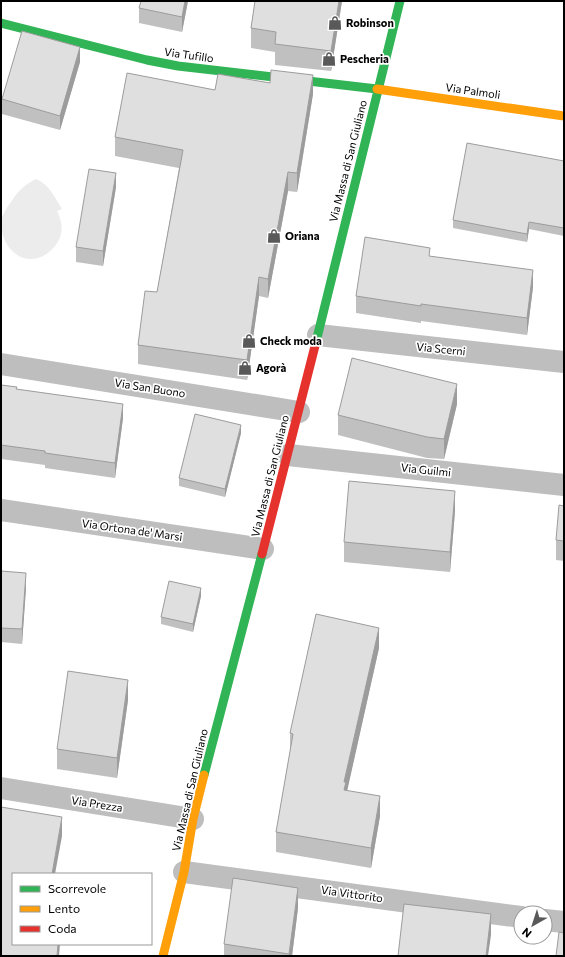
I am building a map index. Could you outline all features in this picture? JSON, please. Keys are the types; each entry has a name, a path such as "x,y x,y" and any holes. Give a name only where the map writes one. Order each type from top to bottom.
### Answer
{"street":[{"name":"Via Massa di San Giuliano","path":"163,956 184,872 194,819 299,412 400,1"},
{"name":"Via Tufillo","path":"1,23 140,59 178,66 378,89"},
{"name":"Via Palmoli","path":"378,89 564,116"},
{"name":"Via Scerni","path":"318,335 564,362"},
{"name":"Via San Buono","path":"1,364 299,412"},
{"name":"Via Guilmi","path":"288,455 564,485"},
{"name":"Via Ortona de' Marsi","path":"1,510 264,549"},
{"name":"Via Prezza","path":"1,788 194,819"},
{"name":"Via Vittorito","path":"184,872 513,916"},
{"path":"553,921 564,922"}],"shaded area":[{"path":"36,179 45,184 62,209 57,211 62,229 58,242 46,254 37,258 28,259 19,256 12,251 6,243 2,232 1,220 7,208 19,191 24,186"}],"building":[{"path":"141,1 185,1 182,17 139,8"},
{"path":"255,1 339,1 331,51 275,44 276,32 251,28"},
{"path":"22,31 80,47 60,116 2,99"},
{"path":"271,70 313,75 297,173 288,172 268,279 259,277 247,360 138,345 145,291 157,292 183,150 115,137 127,73 215,90 218,74 270,83"},
{"path":"467,143 564,161 564,228 529,222 527,234 453,220"},
{"path":"89,169 116,173 103,251 76,247"},
{"path":"365,237 430,248 429,256 533,270 527,318 421,304 421,306 356,296"},
{"path":"352,358 457,384 444,439 427,437 338,415"},
{"path":"1,385 17,387 16,389 123,404 115,463 1,445"},
{"path":"195,414 241,425 225,489 179,478"},
{"path":"349,481 455,491 450,552 344,542"},
{"path":"559,505 564,506 564,541 556,540"},
{"path":"1,571 26,573 22,629 1,628"},
{"path":"169,581 201,588 193,624 161,617"},
{"path":"316,614 379,628 344,782 346,782 344,790 380,796 371,848 276,832 293,734 290,733"},
{"path":"68,671 128,680 117,758 57,749"},
{"path":"1,807 62,817 52,873 12,873 12,945 58,945 57,956 1,956"},
{"path":"233,878 298,888 289,954 224,944"},
{"path":"404,904 491,914 486,956 398,956"},
{"path":"559,932 564,933 564,956 556,956"}],"traffic: fast":[{"path":"316,342 400,1"},
{"path":"1,23 147,60 178,66 377,89"},
{"path":"204,775 262,554"}],"traffic: slow":[{"path":"377,89 564,116"},
{"path":"163,956 184,872 193,819 204,775"}],"traffic: jam":[{"path":"262,554 316,342"}],"place":[{"name":"Robinson","path":"335,23"},
{"name":"Pescheria","path":"329,59"},
{"name":"Oriana","path":"274,236"},
{"name":"Check moda","path":"249,341"},
{"name":"Agorà","path":"245,368"}]}
